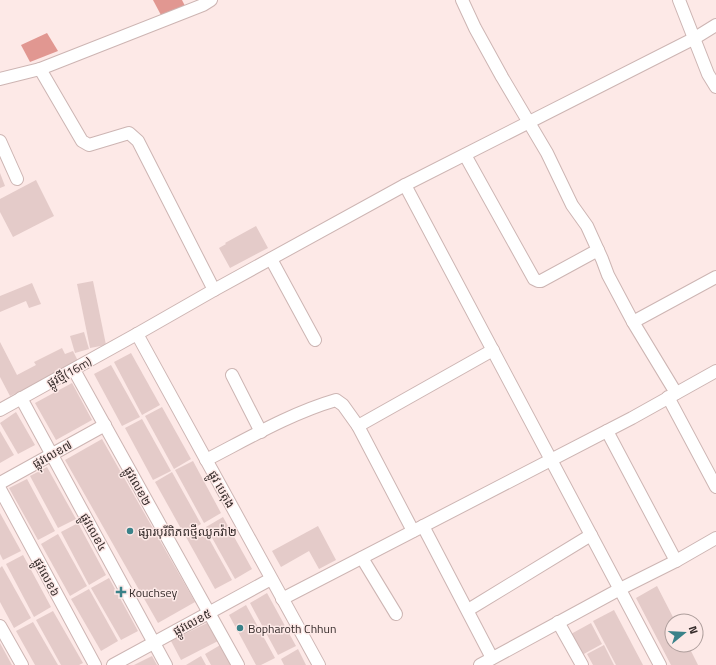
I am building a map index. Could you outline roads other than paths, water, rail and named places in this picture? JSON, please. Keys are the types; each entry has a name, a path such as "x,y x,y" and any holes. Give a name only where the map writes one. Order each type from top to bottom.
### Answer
{"street":[{"path":"0,79 40,69 203,5 211,0"},
{"path":"462,0 479,35 528,123 547,153 572,205 587,226 608,276 672,395 716,487"},
{"path":"679,0 708,74 716,88"},
{"name":"ផ្លូវថ្មី(16m)","path":"1,405 21,398 74,370 405,184 695,38 716,25"},
{"path":"40,69 82,141 88,145 129,132 138,141 214,290"},
{"path":"0,141 17,179"},
{"path":"465,155 534,279 538,282 598,250"},
{"path":"405,184 660,665"},
{"path":"271,259 315,340"},
{"path":"633,322 716,277"},
{"name":"ផ្លូវ បេតុង","path":"137,334 319,665"},
{"path":"358,426 493,350"},
{"name":"ផ្លូវលេខ២","path":"74,370 238,665"},
{"path":"282,599 607,431 716,371"},
{"path":"232,375 261,432"},
{"name":"ផ្លូវលេខ៤","path":"21,398 166,665"},
{"path":"206,460 261,432 313,408 336,400 343,405 358,426 418,529 468,610 492,658"},
{"name":"ផ្លុវលេខ៧","path":"0,483 105,425"},
{"path":"607,431 676,561"},
{"name":"ផ្លូវលេខ៦","path":"0,489 95,665"},
{"path":"468,610 591,535"},
{"path":"480,665 620,589 676,561 716,538"},
{"path":"362,558 396,614"},
{"name":"ផ្លូវលេខ៥","path":"112,665 271,579"},
{"path":"558,622 582,665"},
{"path":"0,626 22,665"}],"place":[{"name":"ផ្សារបុរីពិភពថ្មីឈូកវ៉ា២","path":"130,531"},
{"name":"Kouchsey","path":"121,592"},
{"name":"Bopharoth Chhun","path":"240,628"}]}
